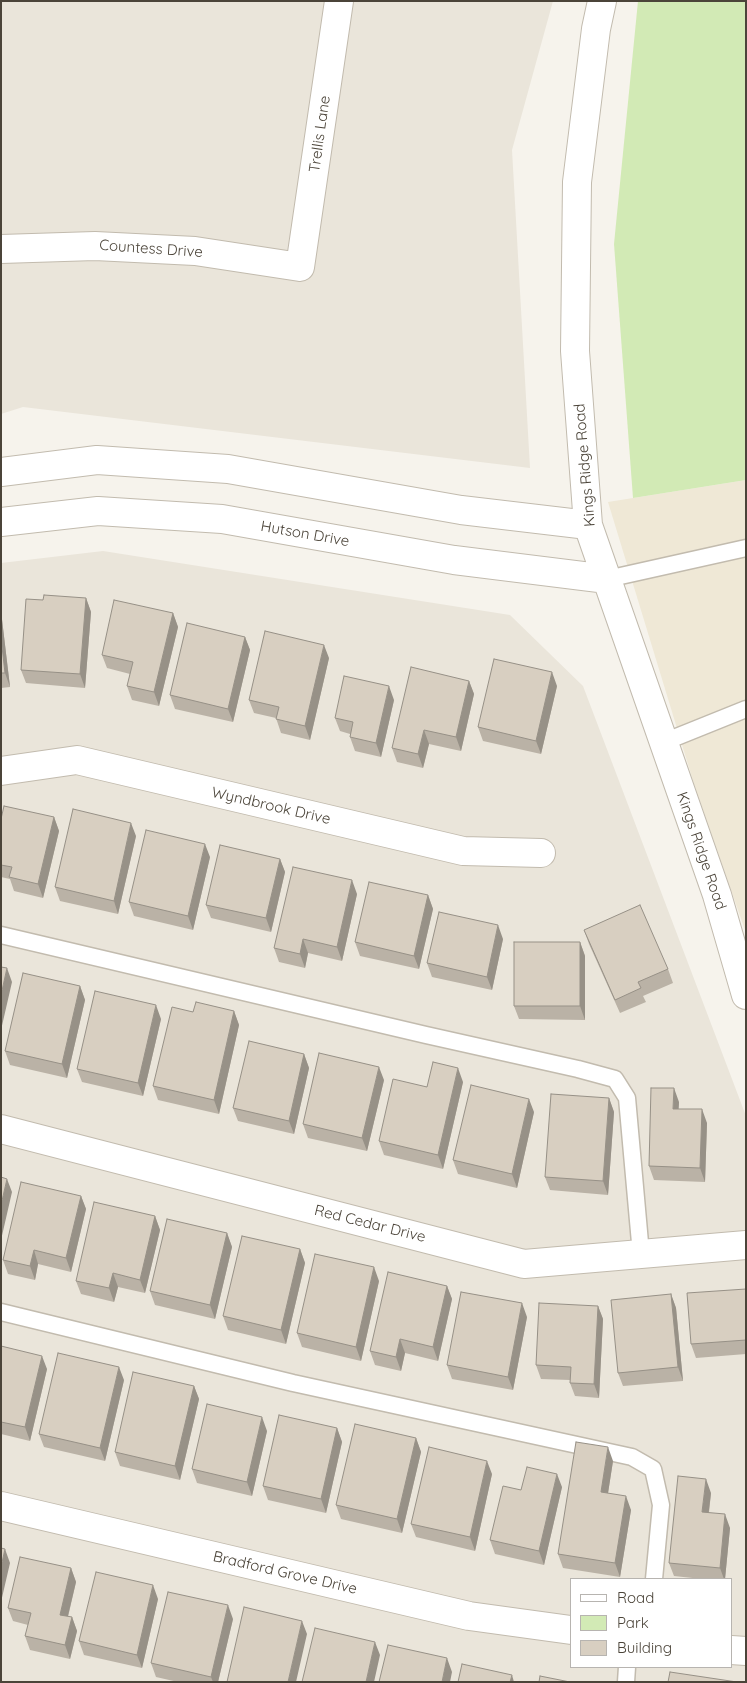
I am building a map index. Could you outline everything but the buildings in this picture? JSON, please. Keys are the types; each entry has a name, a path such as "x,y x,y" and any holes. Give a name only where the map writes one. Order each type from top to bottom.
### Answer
{"street":[{"name":"Trellis Lane","path":"300,267 339,1"},
{"name":"Kings Ridge Road","path":"602,1 596,30 577,182 575,351 588,525 717,895 744,979"},
{"name":"Countess Drive","path":"1,249 95,246 195,251 300,267"},
{"path":"1,472 97,460 228,469 461,510 588,525"},
{"name":"Hutson Drive","path":"1,522 98,510 222,519 454,560 607,579"},
{"name":"Wyndbrook Drive","path":"1,770 77,760 463,851 541,853"},
{"name":"Red Cedar Drive","path":"1,1129 524,1264 746,1245"},
{"name":"Bradford Grove Drive","path":"1,1506 469,1616 570,1630"},
{"path":"732,1650 746,1651"}],"lane":[{"path":"607,579 746,548"},
{"path":"664,742 746,709"},
{"path":"1,936 578,1068 615,1079 626,1098 641,1254"},
{"path":"1,1312 293,1383 632,1457 653,1469 662,1505 654,1578"},
{"path":"626,1682 627,1668"}],"shaded area":[{"path":"1,1 553,1 512,150 530,468 23,407 1,414"},
{"path":"746,480 746,933 694,784 608,502"},
{"path":"103,551 510,615 583,686 746,1116 746,1682 1,1682 1,563"}],"green space":[{"path":"638,1 746,1 746,480 633,498 614,244"}]}
